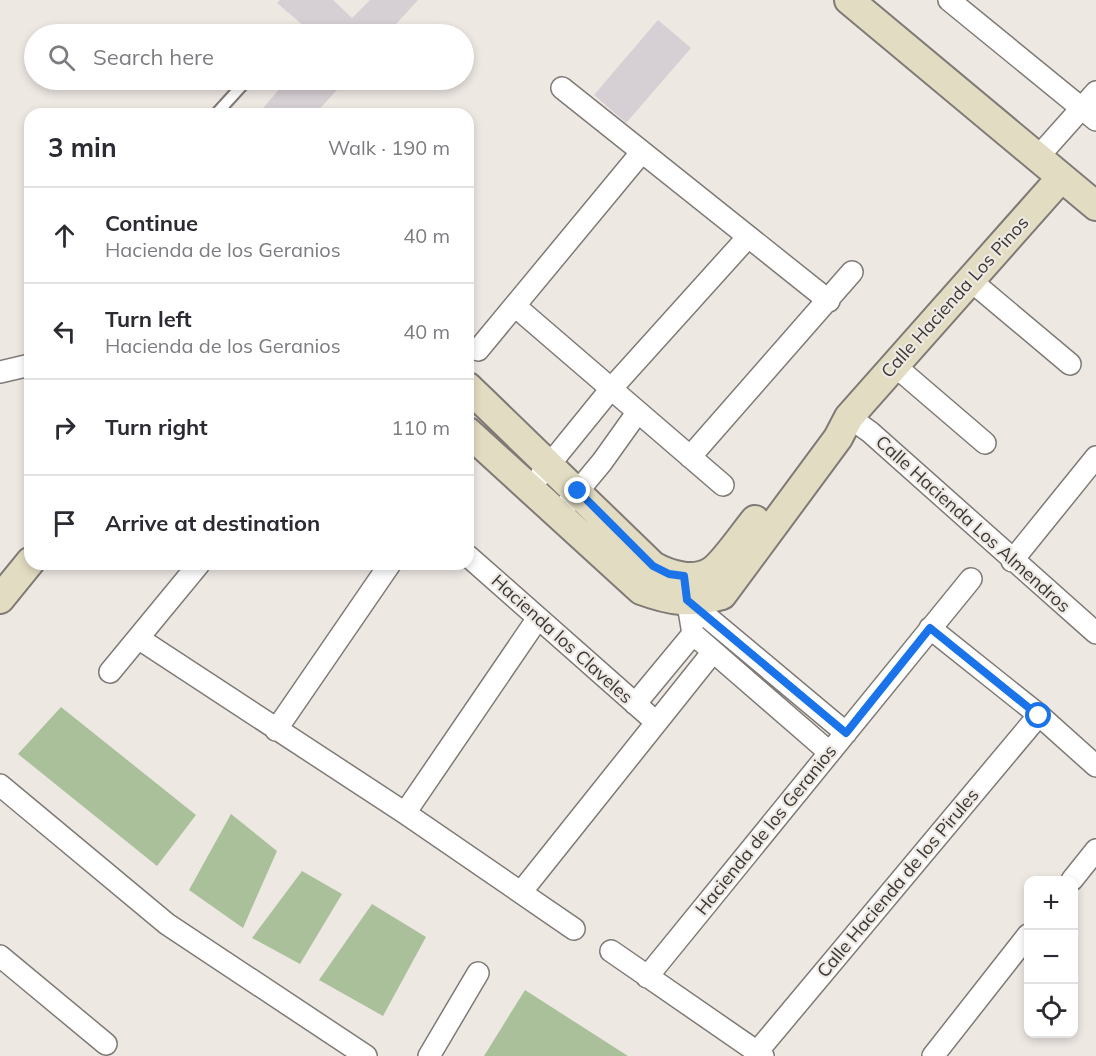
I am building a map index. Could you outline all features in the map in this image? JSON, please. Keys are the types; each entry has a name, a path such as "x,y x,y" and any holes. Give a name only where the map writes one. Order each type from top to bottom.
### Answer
{"main road":[{"path":"849,0 1096,206"},
{"name":"Calle Hacienda Los Pinos","path":"686,588 712,571 829,432 849,417 1061,178"},
{"path":"474,393 653,566 669,574 686,588 668,600 640,590 474,438"},
{"path":"0,599 24,569"}],"street":[{"path":"948,0 1089,114"},
{"path":"562,88 747,238 829,301"},
{"path":"1038,157 1089,114 1096,92"},
{"path":"478,350 641,153"},
{"path":"531,490 549,463 610,390 747,238"},
{"path":"690,457 829,301 852,272"},
{"path":"970,280 1070,364"},
{"path":"515,306 636,413 723,485"},
{"path":"894,365 985,443"},
{"path":"0,372 24,366"},
{"path":"559,516 602,462 636,413"},
{"name":"Calle Hacienda Los Almendros","path":"849,417 870,432 1012,561 1096,633"},
{"path":"1012,561 1096,457"},
{"name":"Hacienda los Claveles","path":"474,561 656,722"},
{"path":"110,672 194,570"},
{"path":"276,730 386,570"},
{"name":"Hacienda de los Geranios","path":"647,976 971,579"},
{"path":"686,588 693,634 829,752"},
{"path":"686,588 758,659 846,733"},
{"path":"405,813 538,618"},
{"path":"930,628 1039,716 1096,766"},
{"path":"634,704 693,634"},
{"path":"138,638 522,891 574,929"},
{"path":"522,891 712,652"},
{"name":"Calle Hacienda de los Pirules","path":"760,1054 1039,716"},
{"path":"0,785 167,924 366,1056"},
{"path":"1075,876 1096,850"},
{"path":"933,1056 1024,941"},
{"path":"611,951 760,1054"},
{"path":"0,957 106,1044"},
{"path":"429,1056 478,973"}],"lane":[{"path":"221,108 238,90"}],"green space":[{"path":"61,707 196,815 157,866 18,754"},
{"path":"231,814 277,851 243,928 189,890"},
{"path":"302,871 342,894 300,964 252,938"},
{"path":"372,904 426,937 383,1016 319,980"},
{"path":"525,990 628,1056 484,1056"}],"building":[{"path":"280,0 333,0 352,18 370,0 418,0 396,24 301,24 277,3"},
{"path":"658,20 691,48 626,123 594,95"},
{"path":"278,90 337,90 320,108 263,108"}],"route":[{"path":"578,491 653,566 669,574 684,576 687,600 846,733 930,628 1039,716"}]}
